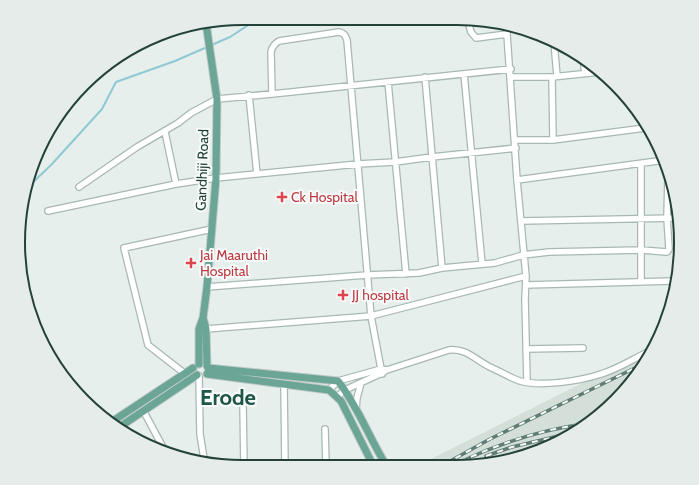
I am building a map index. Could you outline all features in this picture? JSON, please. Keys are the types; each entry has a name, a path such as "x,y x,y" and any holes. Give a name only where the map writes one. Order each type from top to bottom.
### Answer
{"main road":[{"name":"Gandhiji Road","path":"196,366 199,329 203,318 207,288 216,178 217,95 207,28"},
{"name":"Gandhiji Road","path":"203,318 206,329 207,370"},
{"path":"116,419 196,366 204,364 207,370"},
{"path":"196,366 194,373 198,376"},
{"path":"124,424 144,412 185,382 198,376 203,377 207,370"},
{"path":"207,370 338,381 345,390 383,460"},
{"path":"207,370 284,384 329,390 341,401 370,460"}],"street":[{"path":"469,25 471,32 476,38 507,34"},
{"path":"507,31 517,180 526,276 527,382"},
{"path":"272,94 271,64 272,48 274,45 279,41 339,32 343,33 347,40 371,316 384,371"},
{"path":"554,48 554,140"},
{"path":"584,67 585,73"},
{"path":"79,187 137,147 165,132 217,95 272,94 511,69"},
{"path":"511,77 554,76 592,73"},
{"path":"464,74 482,264"},
{"path":"425,78 442,268"},
{"path":"388,82 406,274"},
{"path":"249,95 257,174"},
{"path":"515,140 554,140 641,128"},
{"path":"165,132 176,184"},
{"path":"48,210 176,184 216,178 358,164 395,162 432,156 516,148"},
{"path":"517,180 658,161"},
{"path":"641,164 641,281"},
{"path":"207,288 367,275 419,273 442,268 495,263 523,255 549,252 641,250 664,252 668,251 668,189"},
{"path":"521,221 673,218"},
{"path":"184,373 148,345 124,248 212,229"},
{"path":"206,329 371,316 526,276"},
{"path":"526,285 671,281"},
{"path":"526,349 583,348"},
{"path":"329,390 338,381 384,371 449,350 457,349 463,350 490,367 520,381 538,383 578,379 602,374 643,355"},
{"path":"337,397 345,390 384,371"},
{"path":"198,376 200,434 204,457"},
{"path":"356,410 357,398 361,383"},
{"path":"284,384 285,460"},
{"path":"243,404 244,460"},
{"path":"144,412 160,443"},
{"path":"325,430 326,460"}],"shaded area":[{"path":"644,352 620,386 600,406 589,415 553,438 513,453 499,456 471,460 429,460"}],"waterway":[{"path":"34,182 52,164 102,109 116,82 175,61 230,37 248,25"}],"railway":[{"path":"452,460 490,439 633,369"},
{"path":"465,460 520,438 572,426"},
{"path":"486,456 512,447 555,437"}],"place":[{"name":"Ck Hospital","path":"282,197"},
{"name":"Jai Maaruthi Hospital","path":"191,263"},
{"name":"JJ hospital","path":"343,295"}],"district":[{"name":"Erode","path":"228,397"}]}
